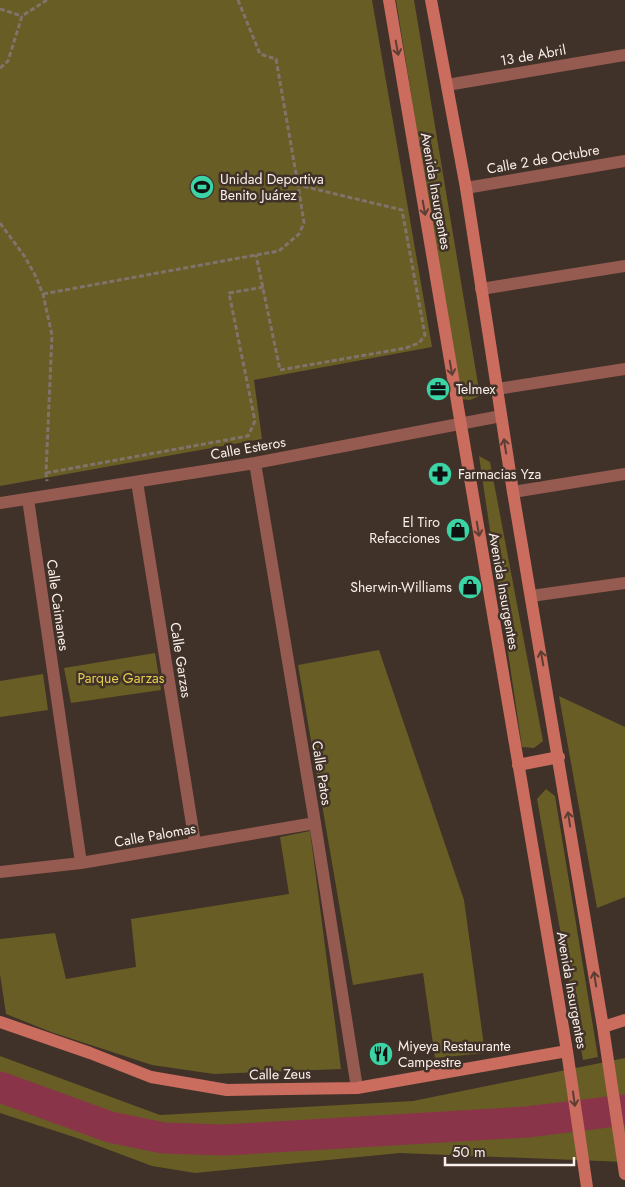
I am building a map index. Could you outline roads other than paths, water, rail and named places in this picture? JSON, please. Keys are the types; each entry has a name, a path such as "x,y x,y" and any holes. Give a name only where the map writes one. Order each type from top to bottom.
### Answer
{"main road":[{"name":"Avenida Insurgentes","path":"388,0 567,1051 586,1182"},
{"name":"Avenida Insurgentes","path":"430,0 466,188 513,492 559,757 625,1173"},
{"path":"518,764 559,757"},
{"path":"603,1027 625,1020"},
{"name":"Calle Zeus","path":"0,1022 90,1053 151,1077 227,1090 357,1088 567,1051"}],"street":[{"name":"13 de Abril","path":"447,85 625,55"},
{"name":"Calle 2 de Octubre","path":"466,188 625,161"},
{"path":"482,289 625,266"},
{"path":"497,389 625,369"},
{"name":"Calle Esteros","path":"0,503 255,463 501,416"},
{"name":"Calle Patos","path":"255,463 316,823 357,1088"},
{"path":"513,492 625,474"},
{"name":"Calle Garzas","path":"137,482 195,844"},
{"name":"Calle Caimanes","path":"28,499 81,863"},
{"path":"531,596 625,583"},
{"name":"Calle Palomas","path":"0,872 81,863 316,823"}],"waterway":[{"path":"0,1087 110,1127 163,1138 224,1140 527,1122 625,1110"}],"place":[{"name":"Unidad Deportiva Benito Juárez","path":"202,187"},
{"name":"Telmex","path":"438,389"},
{"name":"Farmacias Yza","path":"440,474"},
{"name":"El Tiro Refacciones","path":"458,530"},
{"name":"Sherwin-Williams","path":"470,587"},
{"name":"Miyeya Restaurante Campestre","path":"381,1054"}],"park label":[{"name":"Parque Garzas","path":"121,678"}]}
